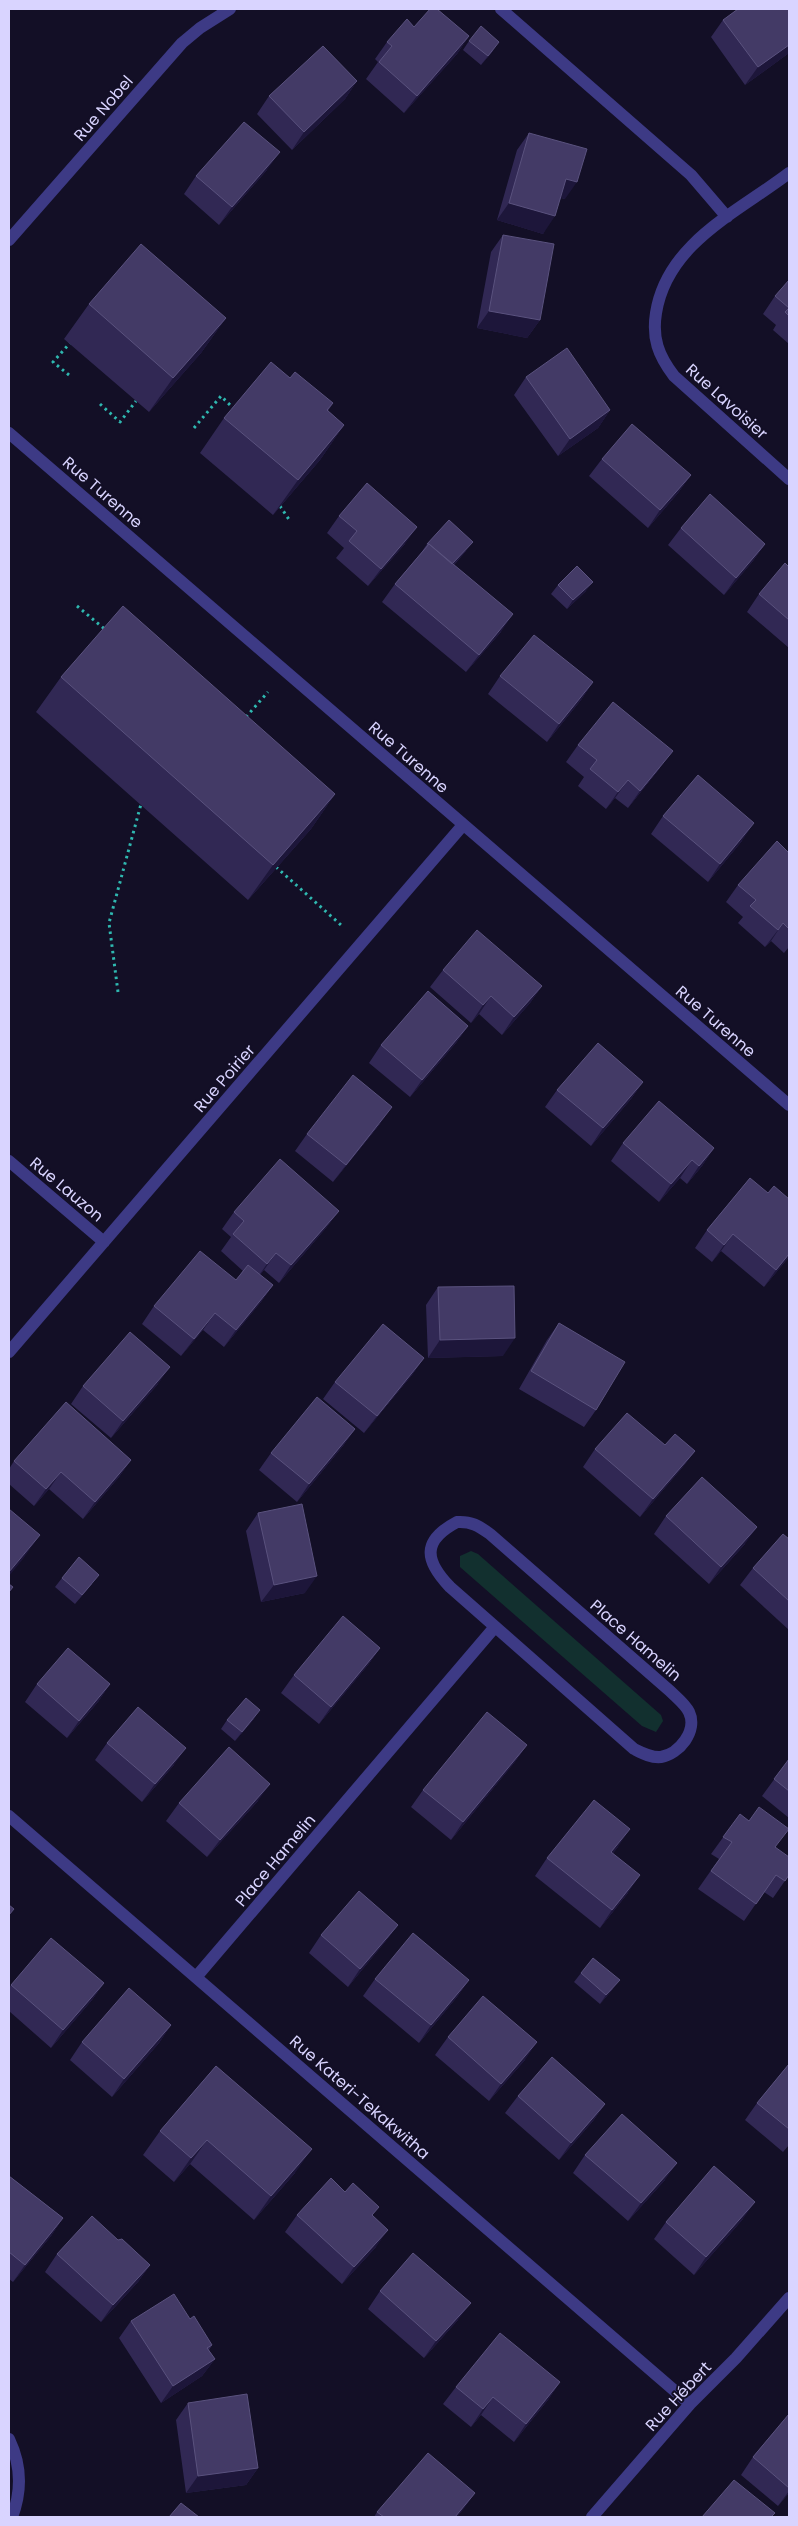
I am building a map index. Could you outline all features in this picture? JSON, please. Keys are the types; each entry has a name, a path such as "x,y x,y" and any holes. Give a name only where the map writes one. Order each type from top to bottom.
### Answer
{"street":[{"name":"Rue Nobel","path":"9,240 182,43 200,28 230,9"},
{"path":"501,9 691,175 727,216"},
{"name":"Rue Lavoisier","path":"789,173 727,216 689,248 663,284 654,325 656,346 663,362 674,376 789,479"},
{"name":"Rue Turenne","path":"9,433 789,1105"},
{"name":"Rue Poirier","path":"9,1352 463,826"},
{"name":"Rue Lauzon","path":"9,1161 104,1242"},
{"name":"Place Hamelin","path":"457,1522 478,1525 490,1534 670,1691 689,1713 691,1724 689,1735 680,1747 671,1754 659,1757 646,1755 634,1749 494,1628 450,1587 432,1567 432,1546 446,1528 457,1522"},
{"name":"Place Hamelin","path":"197,1976 494,1628"},
{"name":"Rue Kateri-Tekakwitha","path":"9,1816 197,1976 690,2404"},
{"name":"Rue Hébert","path":"592,2517 690,2404 736,2358 789,2298"},
{"path":"9,2439 14,2451 19,2478 18,2501 12,2517"}],"path":[{"path":"69,376 53,362 70,343"},
{"path":"194,428 221,396 236,410"},
{"path":"100,404 120,422 136,401"},
{"path":"280,506 290,521"},
{"path":"77,606 111,634"},
{"path":"243,720 285,672"},
{"path":"118,992 109,923 141,804"},
{"path":"276,868 361,944"}],"green space":[{"path":"471,1551 478,1554 661,1715 663,1721 656,1732 642,1726 460,1567 460,1556"}],"building":[{"path":"430,9 437,9 469,36 417,96 379,62 392,46 387,42 407,19 414,27"},
{"path":"738,9 789,9 789,45 758,67 723,20"},
{"path":"481,26 499,42 488,56 469,41"},
{"path":"323,46 357,81 304,132 269,96"},
{"path":"244,122 280,152 232,207 196,176"},
{"path":"529,133 587,149 577,182 566,179 555,216 509,203"},
{"path":"503,235 554,244 540,320 489,311"},
{"path":"141,244 226,318 173,378 89,304"},
{"path":"789,280 789,308 775,296"},
{"path":"789,308 789,316 785,312"},
{"path":"567,348 610,410 570,439 526,377"},
{"path":"271,362 290,378 295,372 333,403 327,410 344,425 298,480 224,418"},
{"path":"632,424 691,475 660,510 602,459"},
{"path":"367,483 417,527 381,569 349,541 357,531 339,516"},
{"path":"710,494 765,544 736,578 681,528"},
{"path":"449,520 473,542 452,564 427,544"},
{"path":"429,544 513,614 479,655 395,584"},
{"path":"785,563 789,567 789,620 759,594"},
{"path":"577,566 593,582 573,600 558,585"},
{"path":"123,606 335,794 273,865 61,677"},
{"path":"534,635 593,682 559,724 500,676"},
{"path":"613,702 673,751 640,791 628,780 618,792 590,769 597,760 578,745"},
{"path":"698,775 754,823 720,864 663,816"},
{"path":"777,841 789,853 789,929 783,923 778,930 750,906 756,900 738,885"},
{"path":"477,930 542,986 514,1017 491,996 483,1005 443,970"},
{"path":"428,991 468,1026 422,1080 381,1045"},
{"path":"598,1043 643,1082 603,1128 557,1090"},
{"path":"353,1075 392,1107 346,1165 307,1134"},
{"path":"659,1101 714,1148 699,1166 692,1160 671,1184 623,1143"},
{"path":"280,1159 339,1211 291,1265 276,1253 267,1264 233,1234 244,1221 234,1212"},
{"path":"750,1178 768,1193 774,1186 789,1199 789,1254 776,1270 733,1234 724,1245 707,1230"},
{"path":"200,1251 236,1280 248,1265 273,1285 236,1330 215,1313 194,1339 154,1306"},
{"path":"514,1286 515,1338 440,1340 438,1287"},
{"path":"559,1323 625,1362 596,1410 531,1371"},
{"path":"383,1324 424,1358 377,1416 335,1382"},
{"path":"130,1332 170,1367 123,1421 83,1386"},
{"path":"317,1397 355,1429 309,1484 271,1453"},
{"path":"66,1402 131,1460 95,1502 61,1472 46,1489 14,1461"},
{"path":"627,1413 665,1445 675,1434 695,1451 653,1499 595,1449"},
{"path":"702,1477 757,1527 721,1567 666,1516"},
{"path":"302,1504 317,1576 274,1585 258,1513"},
{"path":"9,1509 40,1535 9,1572"},
{"path":"783,1534 789,1539 789,1601 753,1568"},
{"path":"79,1557 99,1575 82,1595 62,1578"},
{"path":"9,1584 13,1587 9,1592"},
{"path":"343,1616 380,1648 331,1707 294,1675"},
{"path":"68,1648 110,1684 79,1721 37,1684"},
{"path":"246,1698 260,1710 242,1732 227,1720"},
{"path":"138,1707 186,1748 155,1784 107,1743"},
{"path":"487,1712 527,1745 463,1822 423,1790"},
{"path":"229,1747 270,1784 220,1840 179,1803"},
{"path":"789,1759 789,1791 774,1779"},
{"path":"594,1800 630,1829 611,1852 640,1875 612,1910 547,1858"},
{"path":"759,1807 789,1829 775,1847 789,1857 789,1875 785,1881 776,1875 756,1904 711,1871 732,1842 723,1837 740,1814 749,1821"},
{"path":"359,1891 398,1925 360,1969 321,1935"},
{"path":"9,1905 14,1909 9,1915"},
{"path":"413,1933 469,1980 431,2025 375,1979"},
{"path":"51,1938 104,1983 63,2030 11,1985"},
{"path":"593,1958 620,1980 606,1995 581,1973"},
{"path":"129,1988 171,2025 124,2079 82,2042"},
{"path":"483,1996 537,2042 501,2084 448,2037"},
{"path":"552,2057 605,2104 571,2143 518,2096"},
{"path":"789,2064 789,2129 757,2103"},
{"path":"216,2066 312,2149 271,2196 207,2140 191,2158 160,2131"},
{"path":"622,2114 677,2163 641,2203 585,2155"},
{"path":"714,2166 755,2202 706,2257 666,2222"},
{"path":"9,2176 63,2218 25,2265 9,2252"},
{"path":"331,2178 345,2192 353,2183 379,2207 372,2215 388,2230 354,2267 297,2215"},
{"path":"92,2216 118,2240 122,2239 150,2265 113,2305 57,2254"},
{"path":"413,2253 471,2303 436,2341 380,2291"},
{"path":"174,2294 190,2319 194,2316 212,2345 207,2348 215,2359 173,2386 131,2321"},
{"path":"500,2333 560,2382 526,2424 493,2397 483,2409 456,2387"},
{"path":"247,2394 258,2468 198,2476 188,2403"},
{"path":"789,2414 789,2488 753,2457"},
{"path":"428,2453 475,2493 455,2517 384,2517 377,2512"},
{"path":"734,2480 775,2513 771,2517 702,2517"},
{"path":"181,2503 199,2517 169,2517"}]}
